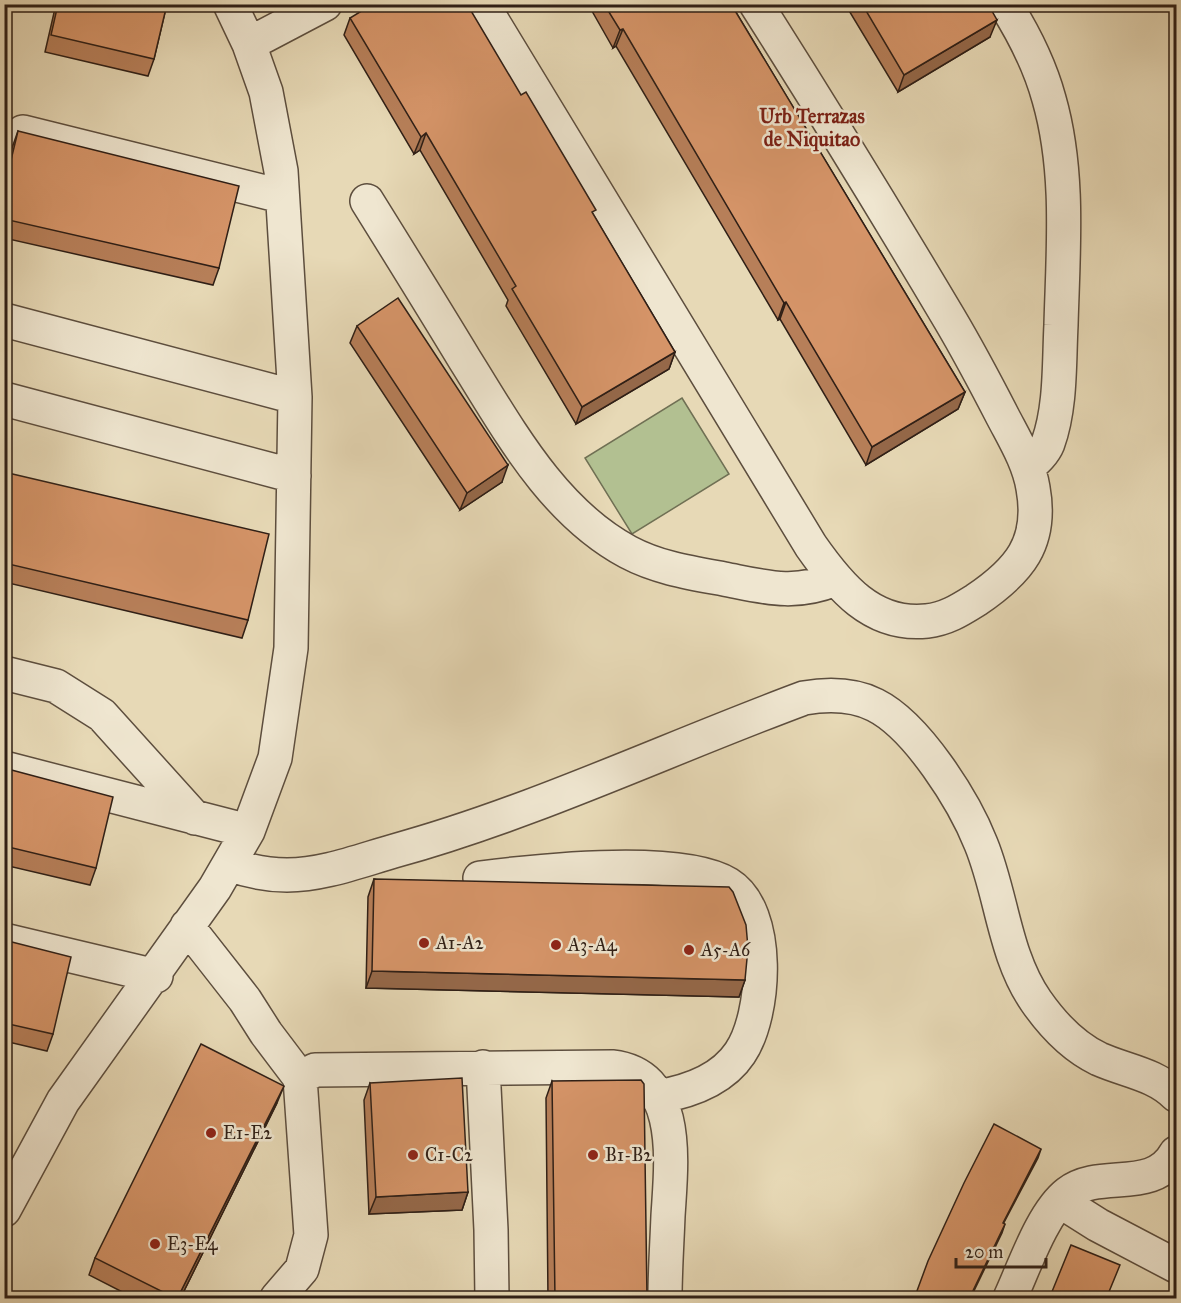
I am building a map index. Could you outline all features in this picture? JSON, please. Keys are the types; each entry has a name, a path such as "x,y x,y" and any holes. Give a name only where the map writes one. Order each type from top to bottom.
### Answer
{"street":[{"path":"4,1210 63,1101 156,976 187,926 215,888 248,831 275,758 291,648 295,397 281,171 266,92 249,44 230,4"},
{"path":"249,44 325,4"},
{"path":"482,4 811,546 835,579 859,602 898,620 924,622 952,615 1012,573 1030,545 1036,510 1028,467 966,346 878,199 756,4"},
{"path":"1005,4 1030,49 1050,100 1057,131 1064,199 1059,379 1048,441 1044,451 1028,467"},
{"path":"23,132 281,196"},
{"path":"367,201 511,434 548,482 590,525 627,552 674,570 780,590 802,590 835,579"},
{"path":"4,320 295,397"},
{"path":"4,399 294,476"},
{"path":"4,673 56,686 102,715 195,818"},
{"path":"229,864 245,870 276,875 329,870 425,843 804,698 829,695 864,701 882,710 902,725 958,796 982,844 1018,967 1036,1001 1058,1028 1085,1050 1099,1059 1154,1079 1176,1095"},
{"path":"4,768 248,831"},
{"path":"480,878 593,868 698,873 729,884 747,902 756,926 760,992 757,1012 746,1043 739,1055 704,1083 690,1090 657,1097"},
{"path":"187,926 239,992 300,1078 311,1235 302,1269 277,1299"},
{"path":"4,940 156,976"},
{"path":"300,1078 315,1070 483,1067 625,1069 638,1073 657,1097 670,1134 665,1299"},
{"path":"483,1067 492,1299"},
{"path":"1011,1299 1044,1227 1060,1201 1078,1186 1150,1176 1167,1166 1176,1153"},
{"path":"1060,1201 1098,1225 1176,1266"}],"green space":[{"path":"682,398 729,474 632,534 585,458"}],"building":[{"path":"58,4 167,4 154,59 51,35"},
{"path":"373,4 467,4 521,95 526,92 596,210 592,212 675,352 582,407 512,289 516,286 426,133 421,137 350,18"},
{"path":"604,4 731,4 965,392 872,447 786,302 784,303 623,29 620,30"},
{"path":"862,4 988,4 997,20 904,75"},
{"path":"18,131 239,186 219,268 4,219 4,189"},
{"path":"398,298 508,465 467,493 357,326"},
{"path":"4,472 269,534 248,620 4,563"},
{"path":"4,768 113,797 96,868 4,846"},
{"path":"374,879 729,887 746,925 748,948 745,980 372,971"},
{"path":"4,940 71,957 53,1034 4,1023"},
{"path":"201,1044 284,1086 177,1299 95,1258"},
{"name":"C1-C2","path":"462,1078 468,1192 376,1197 370,1083"},
{"path":"641,1080 644,1084 647,1299 555,1299 552,1081"},
{"path":"994,1124 1041,1149 1003,1223 1005,1224 969,1299 914,1299 928,1261"},
{"path":"1071,1245 1120,1265 1106,1299 1049,1299"}],"place":[{"name":"A1-A2","path":"424,943"},
{"name":"A3-A4","path":"556,945"},
{"name":"A5-A6","path":"689,950"},
{"name":"E1-E2","path":"211,1133"},
{"name":"C1-C2","path":"413,1155"},
{"name":"B1-B2","path":"593,1155"},
{"name":"E3-E4","path":"155,1244"}],"district":[{"name":"Urb Terrazas de Niquitao","path":"812,128"}]}
